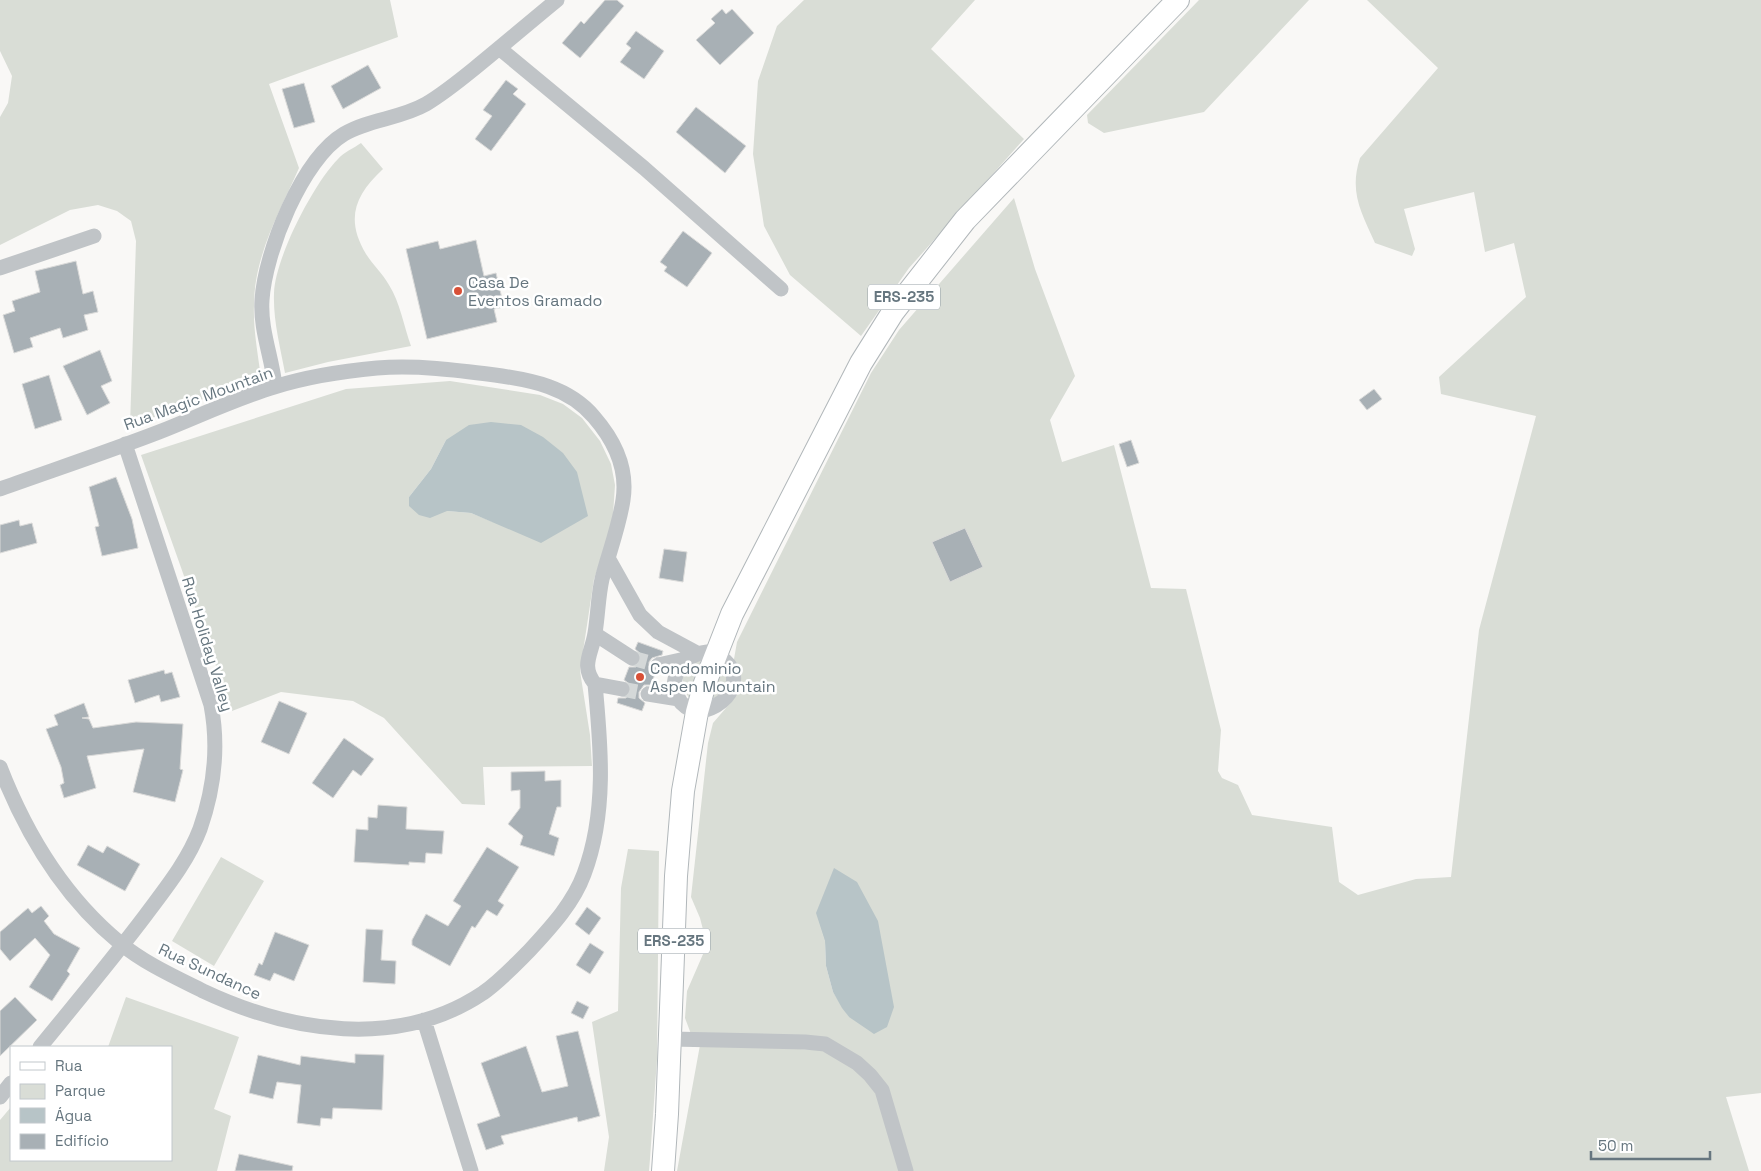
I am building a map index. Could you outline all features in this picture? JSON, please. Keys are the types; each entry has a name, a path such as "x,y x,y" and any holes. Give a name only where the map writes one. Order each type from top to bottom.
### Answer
{"main road":[{"name":"ERS-235","path":"663,1171 671,1039 676,876 688,706 699,655 732,614 861,363 893,312 965,220 1178,0"}],"street":[{"path":"275,386 263,324 262,300 273,251 303,177 324,151 343,134 362,126 410,112 426,104 499,48 557,0"},
{"path":"499,48 644,168 781,289"},
{"path":"0,268 94,236"},
{"name":"Rua Magic Mountain","path":"0,489 125,444 275,386 336,373 413,366 451,369 526,380 548,386 566,394 586,408 602,426 619,454 624,477 624,496 596,607 595,634"},
{"name":"Rua Holiday Valley","path":"41,1046 123,945 170,882 199,831 212,783 215,737 211,705 125,444"},
{"path":"608,558 640,615 658,632 699,655"},
{"path":"595,634 632,658"},
{"name":"Rua Sundance","path":"0,767 36,843 56,874 80,905 123,945 160,969 228,1002 278,1019 313,1027 368,1030 424,1020 452,1010 482,994 508,973 550,930 570,902 584,876 596,828 601,772 595,684 588,676 586,664 595,634"},
{"path":"658,665 699,655"},
{"path":"688,706 674,683 677,670 699,655"},
{"path":"595,684 622,689"},
{"path":"648,694 688,706"},
{"path":"424,1020 471,1171"},
{"path":"671,1039 805,1042 825,1044 844,1054 857,1062 882,1090 906,1171"},
{"path":"0,1097 10,1084"}],"green space":[{"path":"0,0 390,0 398,37 269,84 299,168 269,234 258,269 254,314 261,378 130,426 136,241 131,221 117,211 98,205 70,210 0,245 0,117 8,103 12,76 0,51"},
{"path":"804,0 975,0 931,49 1024,139 909,268 861,336 790,275 764,226 753,154 758,81 777,26"},
{"path":"1199,0 1309,0 1204,112 1104,133 1088,123 1087,115"},
{"path":"1367,0 1761,0 1761,1093 1726,1097 1749,1171 911,1171 885,1088 845,1050 691,1034 685,1018 687,991 707,945 700,918 691,897 708,743 713,723 732,701 737,692 734,659 737,642 871,373 899,330 1014,198 1035,269 1075,376 1050,420 1062,462 1114,445 1151,588 1186,589 1221,730 1218,771 1222,778 1238,785 1252,815 1332,827 1339,882 1358,895 1416,879 1451,877 1479,630 1536,416 1441,394 1439,377 1526,297 1514,243 1485,252 1474,192 1404,209 1415,249 1412,256 1375,243 1358,202 1356,181 1360,158 1438,68","holes":["825,941 849,1017 833,992 826,966"]},
{"path":"361,143 383,169 373,179 360,198 356,208 356,230 366,254 393,292 411,346 328,362 285,373 277,333 274,303 276,278 281,261 297,222 328,170 346,152"},
{"path":"450,381 540,395 563,404 582,418 600,441 611,464 615,485 613,515 609,536 594,579 580,671 590,735 592,766 483,767 485,805 462,804 384,718 353,701 281,692 232,711 141,455 346,389","holes":["446,440 493,522 471,513 447,511 409,497 431,469"]},
{"path":"703,659 690,699 683,686 684,675 686,670"},
{"path":"722,665 726,672 728,685 709,704"},
{"path":"628,849 659,851 657,1059 650,1159 649,1171 604,1171 609,1137 592,1022 618,1011 621,888"},
{"path":"221,857 264,881 214,966 172,941"},
{"path":"126,997 239,1037 214,1109 231,1116 217,1171 0,1171 0,1120 10,1108 10,1161 172,1161 172,1046 108,1046"},
{"path":"700,1045 825,1050 855,1066 876,1092 900,1171 677,1171"}],"water":[{"path":"491,422 521,425 543,437 563,453 577,472 588,516 541,543 471,513 447,511 430,518 419,515 409,506 409,497 431,469 446,440 469,425"},
{"path":"834,868 857,882 878,921 894,1007 887,1027 874,1034 849,1017 842,1008 833,992 826,966 825,941 816,913"}],"building":[{"path":"605,0 617,0 624,6 580,58 562,43 581,21 584,24"},
{"path":"722,9 726,14 732,9 754,33 720,65 696,40 715,23 711,19"},
{"path":"636,31 664,51 644,79 620,62 631,48 626,44"},
{"path":"368,65 381,88 343,109 331,86"},
{"path":"506,80 518,89 513,94 526,104 491,151 475,139 492,116 483,110"},
{"path":"304,83 315,122 294,128 282,89"},
{"path":"696,107 746,146 725,173 676,132"},
{"path":"683,231 712,253 687,287 664,271 667,267 660,262"},
{"name":"Casa De Eventos Gramado","path":"476,240 484,276 496,273 504,307 494,309 497,322 427,339 406,249 438,241 440,249"},
{"path":"76,261 83,294 93,291 98,312 84,315 88,330 63,338 60,328 30,338 33,347 14,353 3,315 15,311 12,301 40,292 35,271"},
{"path":"100,350 112,381 101,386 110,403 87,415 63,366"},
{"path":"49,375 62,420 35,429 22,384"},
{"path":"1374,389 1382,399 1367,410 1359,400"},
{"path":"1131,440 1139,463 1127,467 1119,444"},
{"path":"116,477 132,519 138,548 102,556 95,527 99,526 89,487"},
{"path":"19,520 20,526 32,523 37,543 0,553 0,525"},
{"path":"965,528 983,567 950,582 932,542"},
{"path":"664,549 687,552 683,582 659,578"},
{"name":"Condominio Aspen Mountain","path":"638,642 663,651 662,655 652,658 649,662 649,667 655,674 651,685 644,685 639,692 639,698 645,703 642,711 617,703 618,698 626,698 631,691 631,685 624,680 629,667 636,667 640,663 641,654 635,649"},
{"path":"164,670 165,674 172,672 180,697 161,702 159,695 135,703 128,680"},
{"path":"279,701 307,713 289,754 261,742"},
{"path":"84,703 89,717 82,718 89,719 93,728 136,722 183,724 180,769 183,770 175,802 133,792 144,749 87,756 96,788 64,798 60,785 64,783 61,767 46,729 58,725 54,715"},
{"path":"344,738 374,759 361,776 353,770 333,798 312,783"},
{"path":"545,771 545,781 561,780 561,807 557,807 549,834 559,838 554,856 520,845 523,836 508,824 520,808 520,790 511,791 511,772"},
{"path":"378,805 407,807 406,829 444,831 442,854 426,853 425,863 409,862 409,865 354,862 356,829 368,830 368,817 377,818"},
{"path":"88,845 103,853 107,846 140,864 125,891 77,865"},
{"path":"487,847 519,867 498,901 504,905 497,916 487,910 475,928 472,926 450,966 412,945 412,940 426,914 448,926 461,906 453,901"},
{"path":"41,906 49,916 44,921 54,934 80,948 67,971 70,974 52,1001 29,987 50,955 35,938 10,961 0,949 0,932 28,908 32,913"},
{"path":"587,907 601,918 589,935 575,924"},
{"path":"366,929 383,930 381,960 396,961 395,984 363,982"},
{"path":"275,932 309,945 294,981 274,973 270,981 254,975 259,963 262,965"},
{"path":"590,943 604,952 590,974 576,965"},
{"path":"15,997 37,1020 0,1056 0,1011"},
{"path":"577,1001 589,1007 583,1019 571,1013"},
{"path":"578,1031 600,1116 578,1122 577,1117 501,1136 504,1144 486,1150 477,1124 500,1116 481,1063 526,1046 542,1092 568,1086 556,1036"},
{"path":"355,1054 384,1055 382,1110 333,1108 332,1119 321,1118 320,1126 297,1123 301,1085 277,1082 273,1099 249,1093 258,1055 300,1065 301,1056 355,1063"},
{"path":"239,1154 293,1166 292,1171 235,1171"}],"tunnel":[{"path":"632,658 658,665"},
{"path":"622,689 648,694"}],"place":[{"name":"Casa De Eventos Gramado","path":"458,291"},
{"name":"Condominio Aspen Mountain","path":"640,677"}]}
